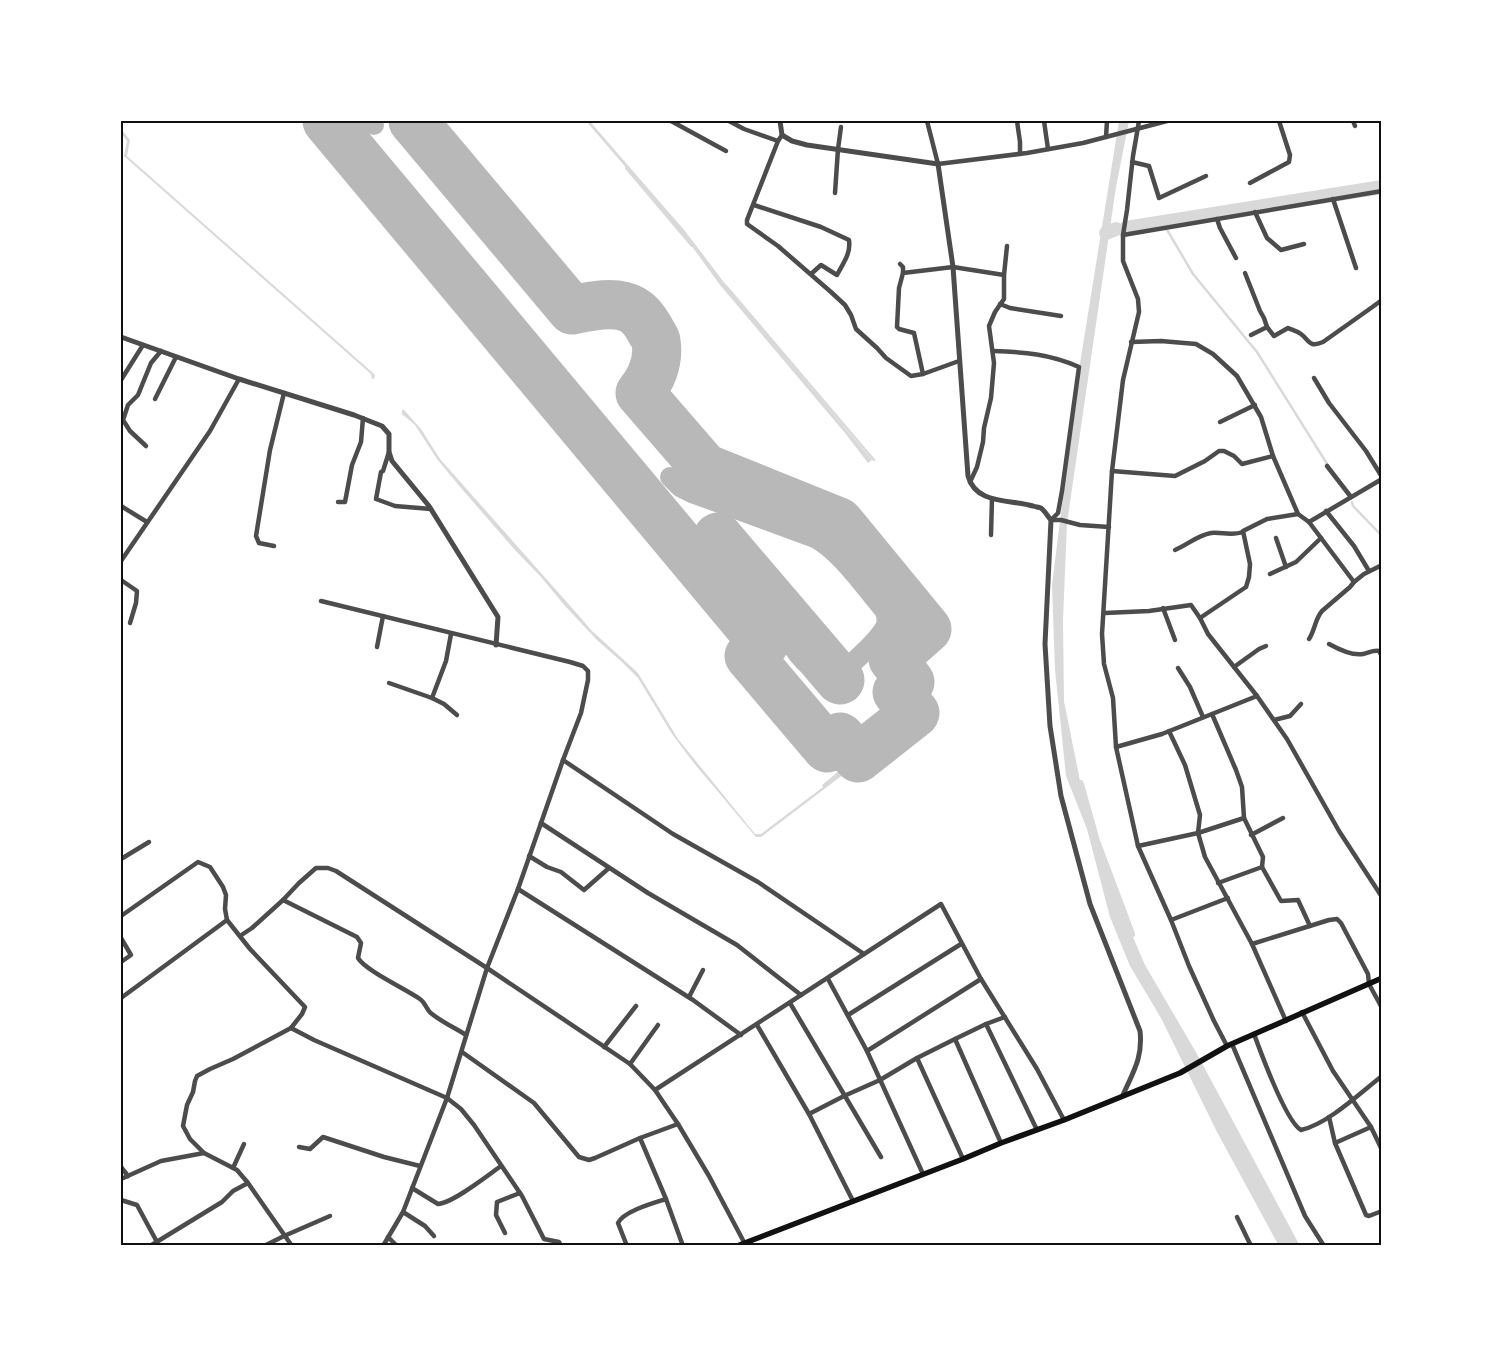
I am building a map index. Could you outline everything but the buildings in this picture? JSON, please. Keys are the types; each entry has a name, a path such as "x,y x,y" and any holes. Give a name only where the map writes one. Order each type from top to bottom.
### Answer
{"main road":[{"path":"737,1246 962,1159 1001,1142 1064,1120 1180,1073 1229,1045 1382,978"}],"street":[{"path":"672,121 726,151"},
{"path":"730,121 744,129 778,141"},
{"path":"780,121 782,135 778,141 747,224 778,246 845,305 851,314 856,329 886,358 911,376 923,374 959,361"},
{"path":"927,121 938,164 953,267 968,476 975,490 987,498 1025,503 1041,508 1051,520"},
{"path":"1017,121 1020,154"},
{"path":"1044,121 1048,149"},
{"path":"1106,137 1107,121"},
{"path":"1139,121 1122,235 1123,261 1138,299 1139,312 1123,380 1112,471 1105,613 1102,634 1104,664 1113,698 1116,747 1138,846 1214,1022 1229,1045 1301,1208 1324,1246"},
{"path":"782,135 792,141 807,145 938,164 1048,149 1106,137 1167,121"},
{"path":"1250,183 1288,162 1290,156 1279,121"},
{"path":"834,194 841,126"},
{"path":"1132,162 1149,166 1159,198 1206,176"},
{"path":"1122,235 1380,191 1382,198"},
{"path":"1333,199 1356,268"},
{"path":"754,204 822,227 849,240 849,253 837,275 821,265 811,274"},
{"path":"1255,212 1267,238 1281,250 1304,244"},
{"path":"1217,219 1236,258"},
{"path":"970,482 977,467 991,398 994,363 989,326 1004,299 1007,246"},
{"path":"900,264 903,267 903,273 899,288 897,327 914,332 923,374"},
{"path":"903,273 953,267 1004,275"},
{"path":"1245,273 1267,327 1274,336 1288,328 1301,334 1310,344 1316,345 1322,342 1382,300"},
{"path":"1000,304 1010,308 1061,316"},
{"path":"1251,335 1267,327"},
{"path":"121,337 239,379 363,418 382,426 389,434 389,452 381,472 376,499 396,506 431,509"},
{"path":"1131,342 1161,341 1196,344 1213,354 1237,376 1261,417 1273,456 1298,514 1309,522 1354,582"},
{"path":"121,380 143,345"},
{"path":"146,446 130,431 124,420 128,405 138,395 151,363 161,351"},
{"path":"993,351 1033,353 1063,360 1078,367 1061,498 1058,513 1051,520 1045,644 1050,726 1061,796 1090,904 1140,1031 1142,1043 1140,1058 1123,1095"},
{"path":"156,399 176,357"},
{"path":"1309,522 1382,478 1366,451 1328,403 1314,378"},
{"path":"121,561 210,431 239,379"},
{"path":"274,546 259,542 256,536 270,450 284,393"},
{"path":"1220,422 1255,405"},
{"path":"338,502 345,502 352,466 361,442 363,418"},
{"path":"1112,471 1175,476 1205,461 1219,451 1224,451 1234,456 1242,464 1273,456"},
{"path":"389,452 392,461 431,509 498,616 496,645"},
{"path":"1327,466 1351,497"},
{"path":"990,535 992,499"},
{"path":"121,506 147,522"},
{"path":"1326,511 1354,546 1369,571"},
{"path":"1175,550 1210,533 1230,534 1243,532 1245,529 1267,519 1298,514"},
{"path":"1051,520 1108,527"},
{"path":"1200,618 1246,587 1250,564 1243,532"},
{"path":"1276,538 1286,567"},
{"path":"1270,574 1296,562 1321,538"},
{"path":"1309,639 1319,615 1350,588 1354,582 1369,571 1382,565"},
{"path":"121,580 137,592 130,623"},
{"path":"321,601 570,662 583,666 588,671 581,713 562,760 518,889 487,968 447,1098 403,1212 383,1246"},
{"path":"1105,613 1149,611 1191,605 1208,634 1274,720 1304,768 1339,831 1382,898"},
{"path":"1163,608 1175,640"},
{"path":"377,647 383,616"},
{"path":"432,698 446,661 451,634"},
{"path":"1329,644 1338,650 1357,654 1373,650 1378,651 1382,656"},
{"path":"1234,668 1266,646"},
{"path":"1178,668 1190,687 1203,718"},
{"path":"389,683 432,698 444,704 457,715"},
{"path":"1116,747 1170,731 1257,696"},
{"path":"1274,720 1290,716 1301,704"},
{"path":"1212,714 1242,787 1244,818 1263,857 1262,866 1281,901 1298,900 1310,926"},
{"path":"1170,731 1185,765 1200,815 1198,833 1204,857 1252,944 1286,1021"},
{"path":"562,760 673,834 758,882 864,954"},
{"path":"1138,846 1198,833 1244,818"},
{"path":"1252,835 1283,818"},
{"path":"541,823 648,893 736,944 801,995"},
{"path":"121,859 149,842"},
{"path":"529,856 547,867 560,872 584,890 609,868"},
{"path":"121,916 198,862 210,868 223,886 226,895 225,909 227,920 250,949 305,1007 291,1028 197,1076 187,1105 183,1126 190,1139 204,1153 237,1170 292,1246"},
{"path":"1218,883 1262,866"},
{"path":"240,936 252,928 316,868 328,868 336,871 487,968 630,1064 655,1090 678,1124 709,1176 745,1244"},
{"path":"518,889 689,997 741,1035"},
{"path":"1171,920 1228,898"},
{"path":"283,900 357,937 361,943 358,958 362,963 421,1000 430,1013 466,1035"},
{"path":"655,1090 941,904 981,979 1037,1069 1064,1120"},
{"path":"1252,944 1334,918 1337,919 1341,923 1368,974 1368,984 1382,1008"},
{"path":"121,998 227,920"},
{"path":"121,938 130,955 121,962"},
{"path":"848,1015 962,944"},
{"path":"689,997 703,970"},
{"path":"828,978 867,1051 923,1174"},
{"path":"867,1051 981,979"},
{"path":"790,1003 881,1158"},
{"path":"604,1047 636,1006"},
{"path":"1302,1012 1333,1071 1371,1127 1382,1150"},
{"path":"809,1114 880,1080 917,1058 955,1039 1005,1017"},
{"path":"986,1024 1037,1130"},
{"path":"630,1064 658,1025"},
{"path":"757,1025 809,1114 853,1201"},
{"path":"291,1028 314,1040 447,1098 462,1109 520,1193 544,1239 559,1242 561,1246"},
{"path":"1254,1034 1272,1082 1298,1128 1304,1129 1329,1117 1382,1076"},
{"path":"955,1039 1001,1142"},
{"path":"462,1052 534,1103 578,1158 589,1160 595,1158 678,1124"},
{"path":"917,1058 962,1159"},
{"path":"1329,1117 1335,1143 1354,1191 1366,1215 1369,1216 1382,1211"},
{"path":"1335,1143 1371,1127"},
{"path":"299,1147 310,1149 323,1137 384,1157 420,1166"},
{"path":"640,1138 666,1199 683,1246"},
{"path":"233,1168 244,1144"},
{"path":"121,1179 161,1161 204,1153"},
{"path":"412,1188 438,1204 442,1204 456,1197 501,1166"},
{"path":"121,1167 128,1176"},
{"path":"150,1246 222,1202 233,1191 248,1184"},
{"path":"505,1233 496,1215 497,1202 520,1193"},
{"path":"627,1246 618,1223 619,1219 629,1213 666,1199"},
{"path":"121,1200 137,1205 157,1242"},
{"path":"403,1212 426,1226 434,1236"},
{"path":"264,1246 330,1216"},
{"path":"1237,1217 1251,1246"},
{"path":"388,1237 397,1246"}],"shaded area":[{"path":"586,121 590,121 685,231 739,302 872,460 868,463 720,285 683,234"},
{"path":"1119,121 1129,121 1116,187 1067,523 1063,620 1064,701 1086,811 1114,893 1145,965 1197,1054 1300,1246 1279,1246 1217,1132 1161,1018 1130,966 1110,917 1087,829 1066,776 1055,670 1052,585 1078,376"},
{"path":"121,129 130,140 127,156 373,373 375,375 374,379 372,379 371,374 124,156 127,141 121,133"},
{"path":"402,410 421,429 440,459 591,630 638,673 678,739 755,834 761,834 823,787 822,785 840,770 844,774 761,837 756,837 672,734 638,678 597,640 515,550 437,459 415,425 402,414"}],"waterway":[{"path":"626,168 692,246"},
{"path":"1126,228 1382,187"},
{"path":"1166,228 1193,274 1257,352 1329,467"},
{"path":"1106,233 1116,229"},
{"path":"726,286 874,460"},
{"path":"1352,502 1353,506 1382,536"},
{"path":"1080,784 1096,841 1131,934"}],"taxiway":[{"path":"370,121 374,125"},
{"path":"670,477 680,487 692,493 815,538 824,544 843,561 884,610 886,625 871,645 855,661 834,675 825,675 816,671 797,653 790,643 761,585"}],"runway":[{"path":"327,121 764,644 749,656 827,748 840,737 858,758 915,713 897,692 910,682 893,659 927,629 839,522 705,468 640,393 654,368 657,348 655,338 642,318 633,310 619,305 603,305 572,310 413,121"},
{"path":"718,537 840,680"}]}
